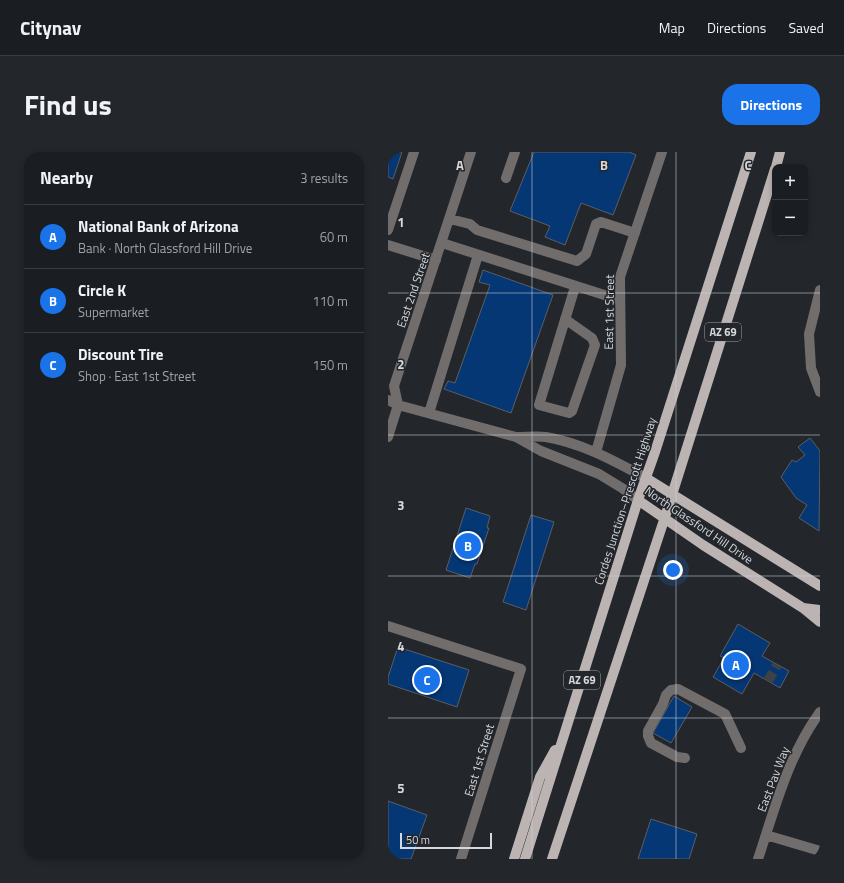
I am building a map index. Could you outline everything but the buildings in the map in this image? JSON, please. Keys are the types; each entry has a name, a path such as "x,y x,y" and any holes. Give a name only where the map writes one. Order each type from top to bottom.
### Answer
{"main road":[{"name":"Cordes Junction–Prescott Highway","path":"525,859 638,500 751,152"},
{"name":"AZ 69","path":"776,164 780,152"},
{"name":"AZ 69","path":"552,859 665,517 772,178"},
{"name":"North Glassford Hill Drive","path":"646,478 820,586"},
{"name":"North Glassford Hill Drive","path":"638,500 665,517 703,546 802,608 820,622"},
{"path":"802,608 820,610"},
{"path":"514,859 540,777 566,731"}],"street":[{"path":"388,230 414,152"},
{"name":"East 2nd Street","path":"388,437 398,404 394,386 450,219 470,152"},
{"path":"506,178 515,152"},
{"name":"East 1st Street","path":"596,452 621,364 620,277 662,152"},
{"path":"450,219 470,224 477,230 577,261 586,254 596,224 601,222 635,233"},
{"path":"442,243 575,287 620,300"},
{"path":"388,245 436,260"},
{"path":"430,413 478,255"},
{"path":"565,319 592,338 594,345 572,411 568,413 539,405 565,319 575,287"},
{"path":"820,293 809,334 811,368 820,392"},
{"name":"North Glassford Hill Drive","path":"388,400 516,437 541,451 599,474 638,500"},
{"name":"North Glassford Hill Drive","path":"516,437 545,437 596,452 646,478"},
{"name":"East 1st Street","path":"388,626 521,669 461,859"},
{"path":"685,758 677,757 651,743 648,736 648,731 663,704 666,695 671,690 678,689 725,714 742,748"},
{"name":"East Pav Way","path":"758,859 788,770 806,732 820,712"},
{"path":"766,835 820,851"}],"tunnel":[{"path":"768,681 777,665"}],"place":[{"name":"Circle K","path":"468,546"},
{"name":"National Bank of Arizona","path":"736,665"},
{"name":"Discount Tire","path":"427,680"}]}
